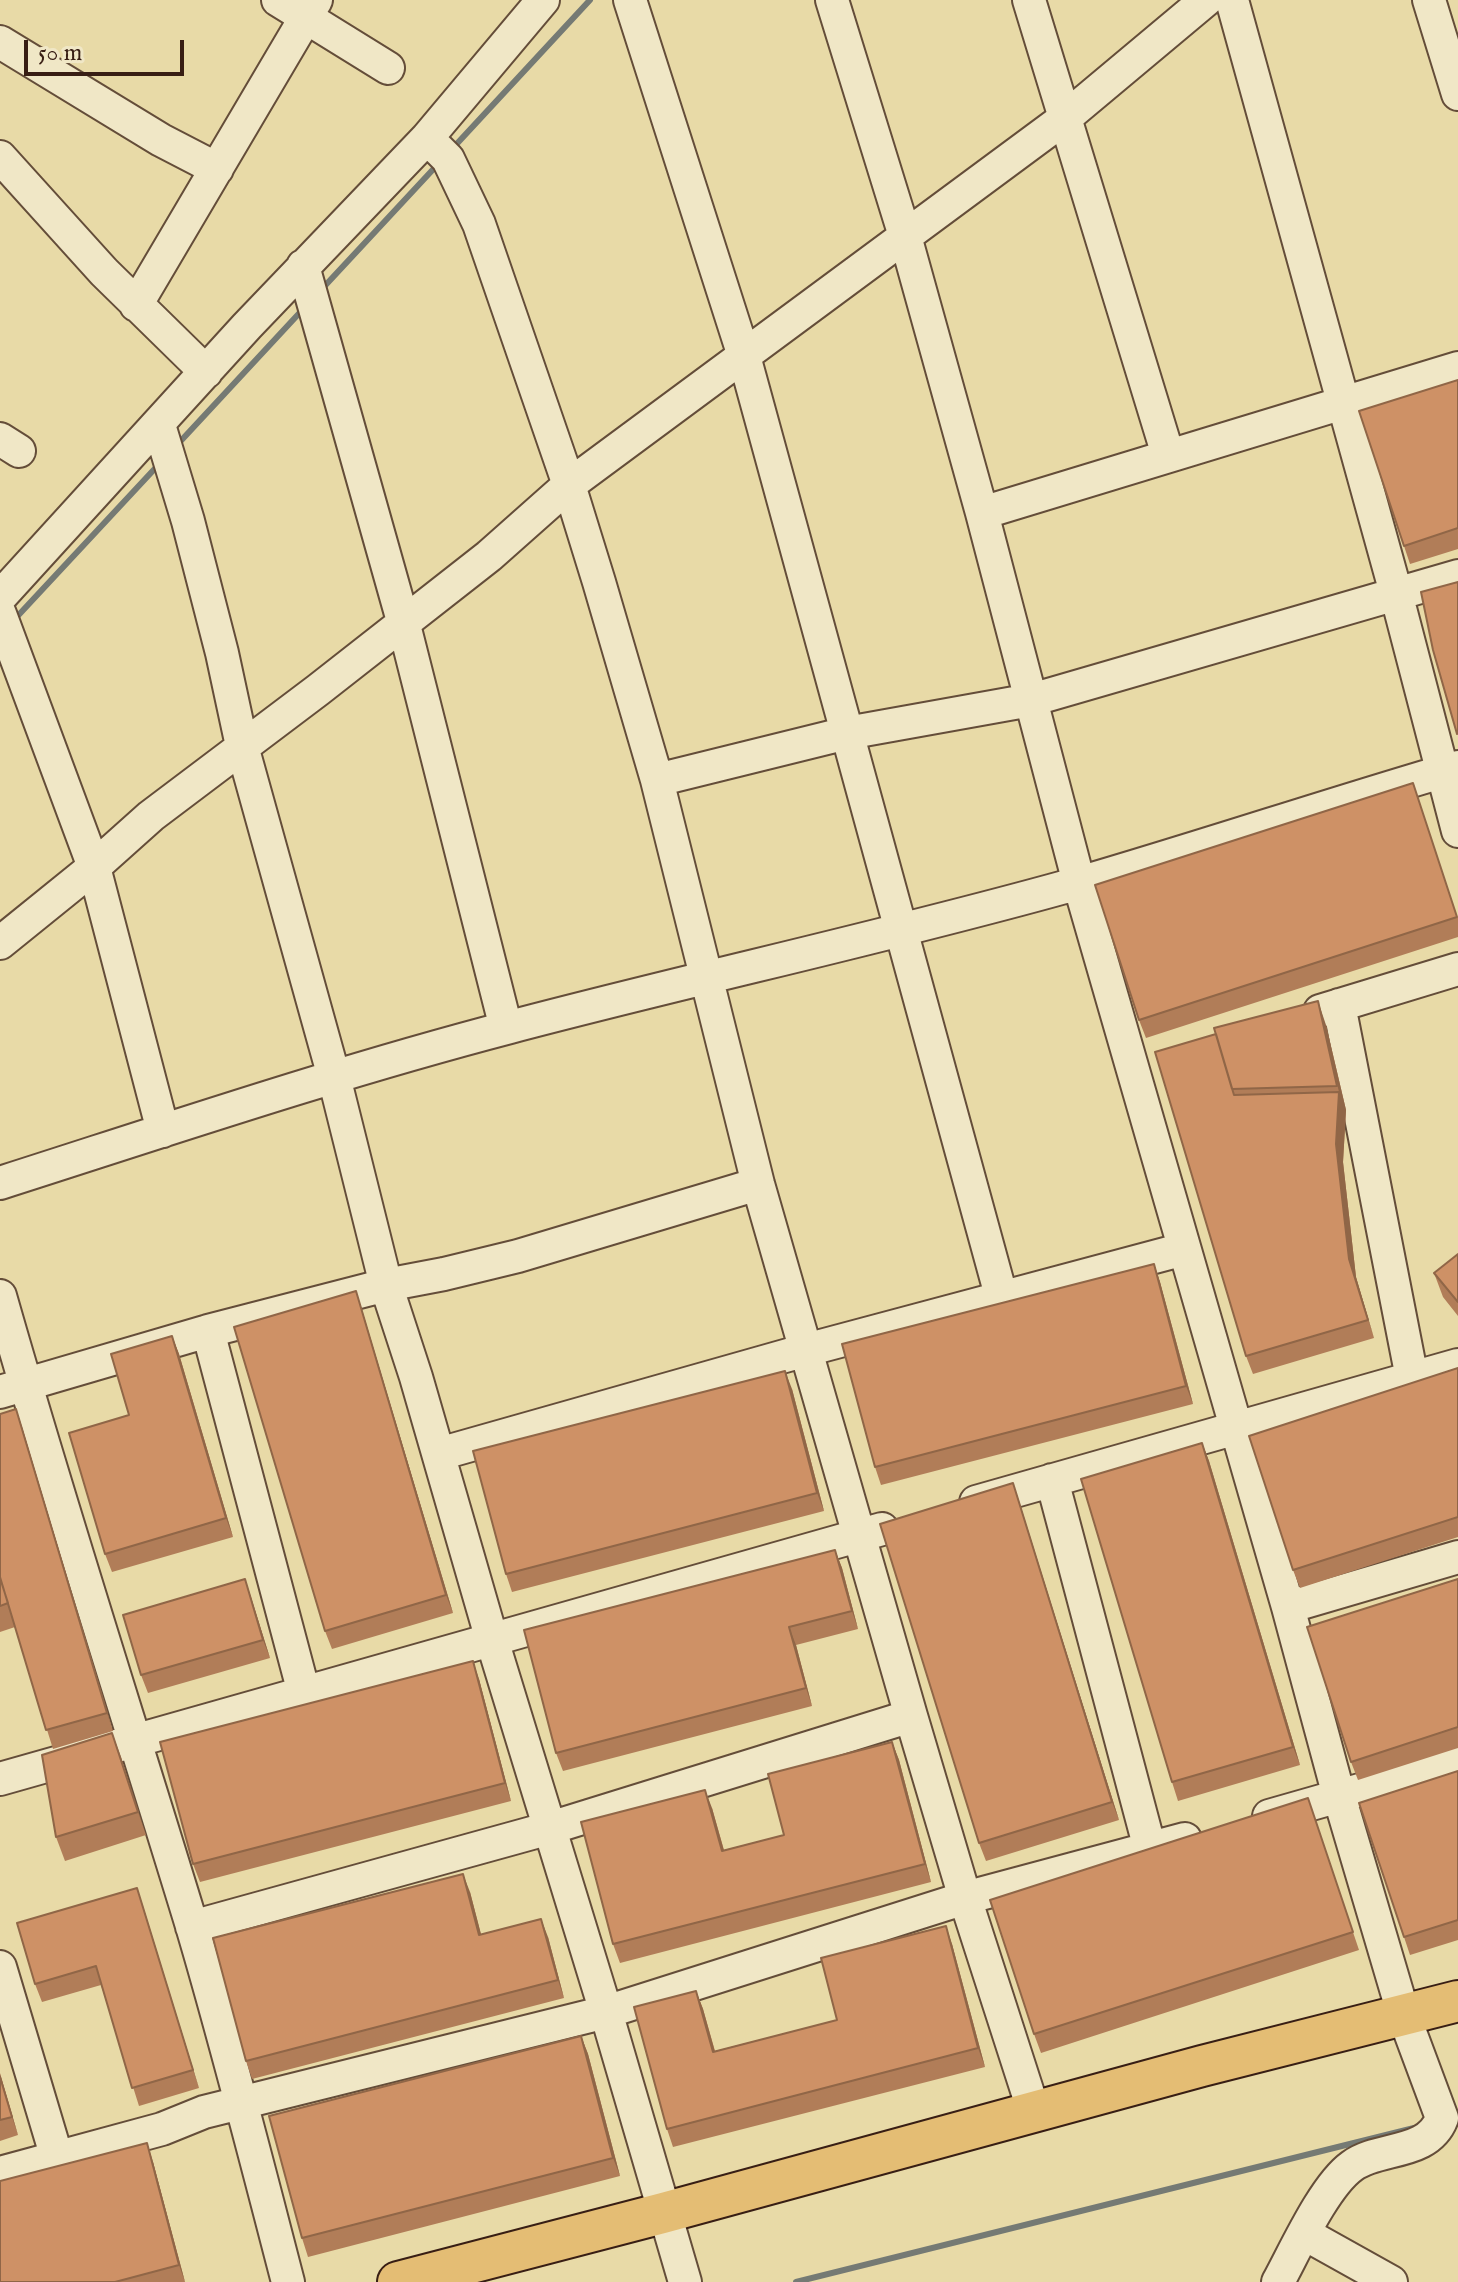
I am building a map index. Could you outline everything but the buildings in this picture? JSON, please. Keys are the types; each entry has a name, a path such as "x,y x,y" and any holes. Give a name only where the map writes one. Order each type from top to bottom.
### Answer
{"main road":[{"path":"398,2282 1458,2001"}],"street":[{"path":"0,597 303,266 427,138 543,0"},
{"path":"630,0 744,356 1002,1299"},
{"path":"832,0 905,236 982,513 1079,883 1147,1062 1184,1249 1288,1607 1339,1796 1404,2016 1440,2109 1440,2123 1431,2136 1359,2161 1349,2168 1326,2197 1278,2282"},
{"path":"1029,0 1168,455"},
{"path":"0,943 151,816 489,556 569,485 1065,118 1206,0"},
{"path":"1232,0 1396,593 1450,770 1458,831"},
{"path":"1429,0 1458,94"},
{"path":"136,305 217,169 300,5 388,68"},
{"path":"0,42 161,140 217,169"},
{"path":"427,138 448,159 479,224 569,485 657,780 758,1184 965,1898 1034,2112"},
{"path":"0,157 95,263 206,372"},
{"path":"303,266 403,621 506,1028"},
{"path":"982,513 1458,368"},
{"path":"159,425 188,521 242,746 334,1077 386,1285 685,2282"},
{"path":"657,780 847,733 1031,700 1458,576"},
{"path":"0,614 94,867 163,1131"},
{"path":"0,1183 334,1077 506,1028 1079,883 1450,770"},
{"path":"1295,1018 1458,969"},
{"path":"1339,1005 1412,1378"},
{"path":"13,1389 208,1331 386,1285 518,1256 758,1184"},
{"path":"439,1454 806,1350 1184,1249"},
{"path":"0,1296 13,1389 134,1742 192,1927 288,2282"},
{"path":"208,1331 304,1693"},
{"path":"949,1510 1458,1365"},
{"path":"1052,1480 1150,1849"},
{"path":"0,1779 905,1522"},
{"path":"1288,1607 1458,1557"},
{"path":"192,1927 550,1828 911,1716"},
{"path":"0,2173 162,2129 204,2112 606,2012 965,1898 1458,1762"},
{"path":"0,1967 57,2158"},
{"path":"1305,2234 1391,2282"}],"waterway":[{"path":"452,149 590,0"},
{"path":"321,290 439,163"},
{"path":"177,445 305,307"},
{"path":"13,621 161,462"},
{"path":"796,2282 1414,2128"}]}
